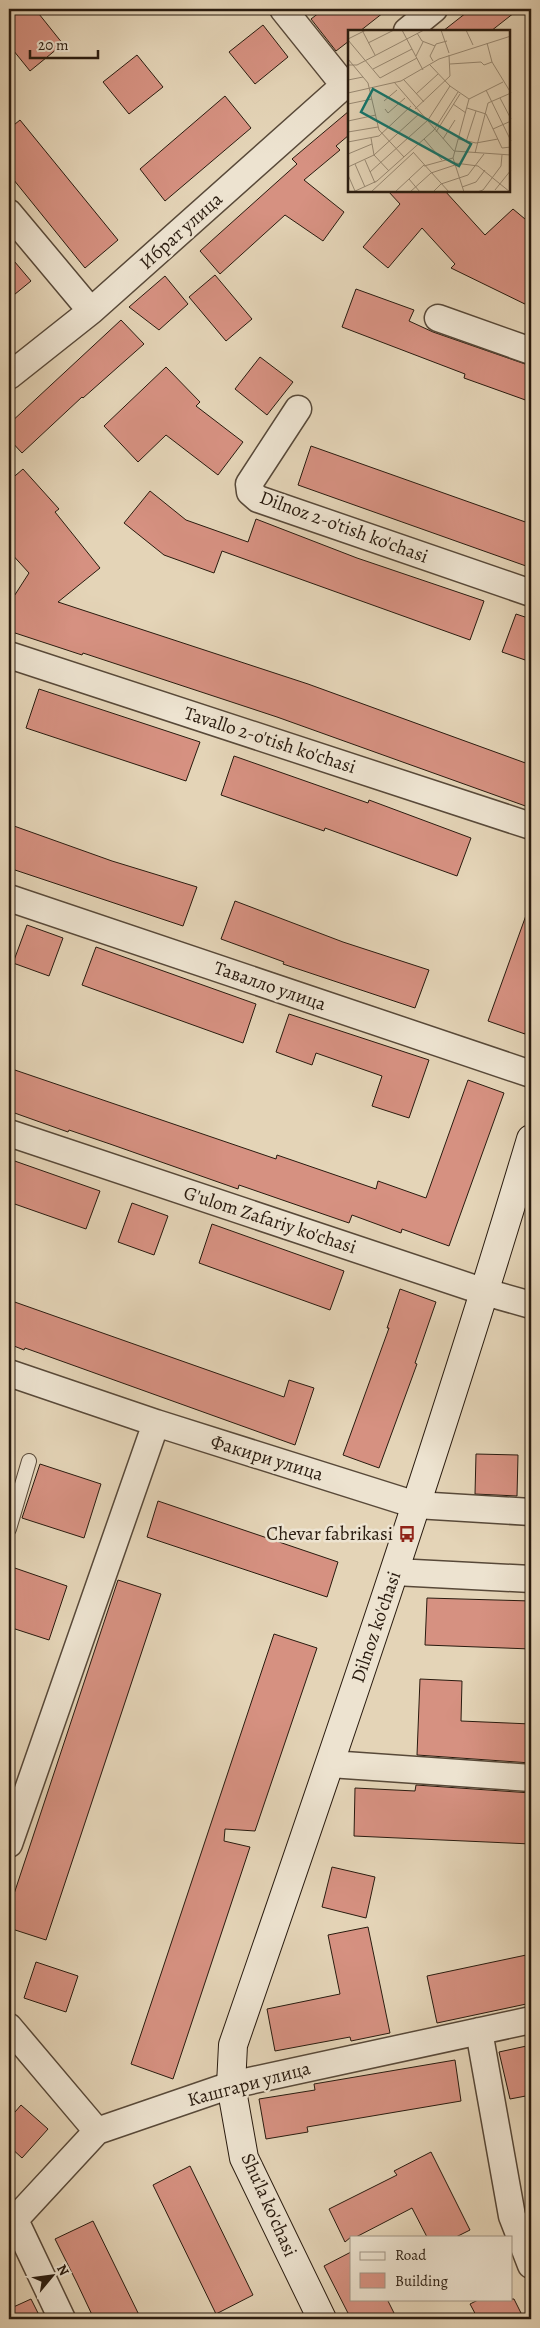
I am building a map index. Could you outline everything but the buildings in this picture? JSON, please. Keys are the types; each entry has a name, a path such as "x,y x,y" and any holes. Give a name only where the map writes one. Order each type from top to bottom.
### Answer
{"street":[{"path":"283,9 347,83"},
{"path":"408,30 434,9"},
{"name":"Ибрат улица","path":"9,376 91,311 347,83"},
{"path":"9,213 91,311"},
{"path":"438,318 531,351"},
{"name":"Dilnoz 2-o'tish ko'chasi","path":"298,409 249,484 250,492 258,499 531,593"},
{"name":"Tavallo 2-o'tish ko'chasi","path":"9,655 531,826"},
{"name":"Тавалло улица","path":"9,898 531,1074"},
{"name":"G'ulom Zafariy ko'chasi","path":"9,1133 485,1292 531,1305"},
{"name":"Dilnoz ko'chasi","path":"231,2085 233,2045 395,1572 485,1292 531,1138"},
{"name":"Факири улица","path":"9,1373 156,1423 416,1505 531,1512"},
{"path":"9,1844 156,1423"},
{"path":"395,1572 531,1579"},
{"path":"330,1764 531,1778"},
{"name":"Кашгари улица","path":"12,2223 97,2131 231,2085 531,2020"},
{"path":"9,2027 97,2131"},
{"path":"478,2031 521,2214 531,2265"},
{"name":"Shu'la ko'chasi","path":"231,2085 244,2158 322,2319"},
{"path":"12,2223 62,2319"}],"lane":[{"path":"9,1529 29,1461"}],"place":[{"name":"Chevar fabrikasi","path":"407,1534"}]}
